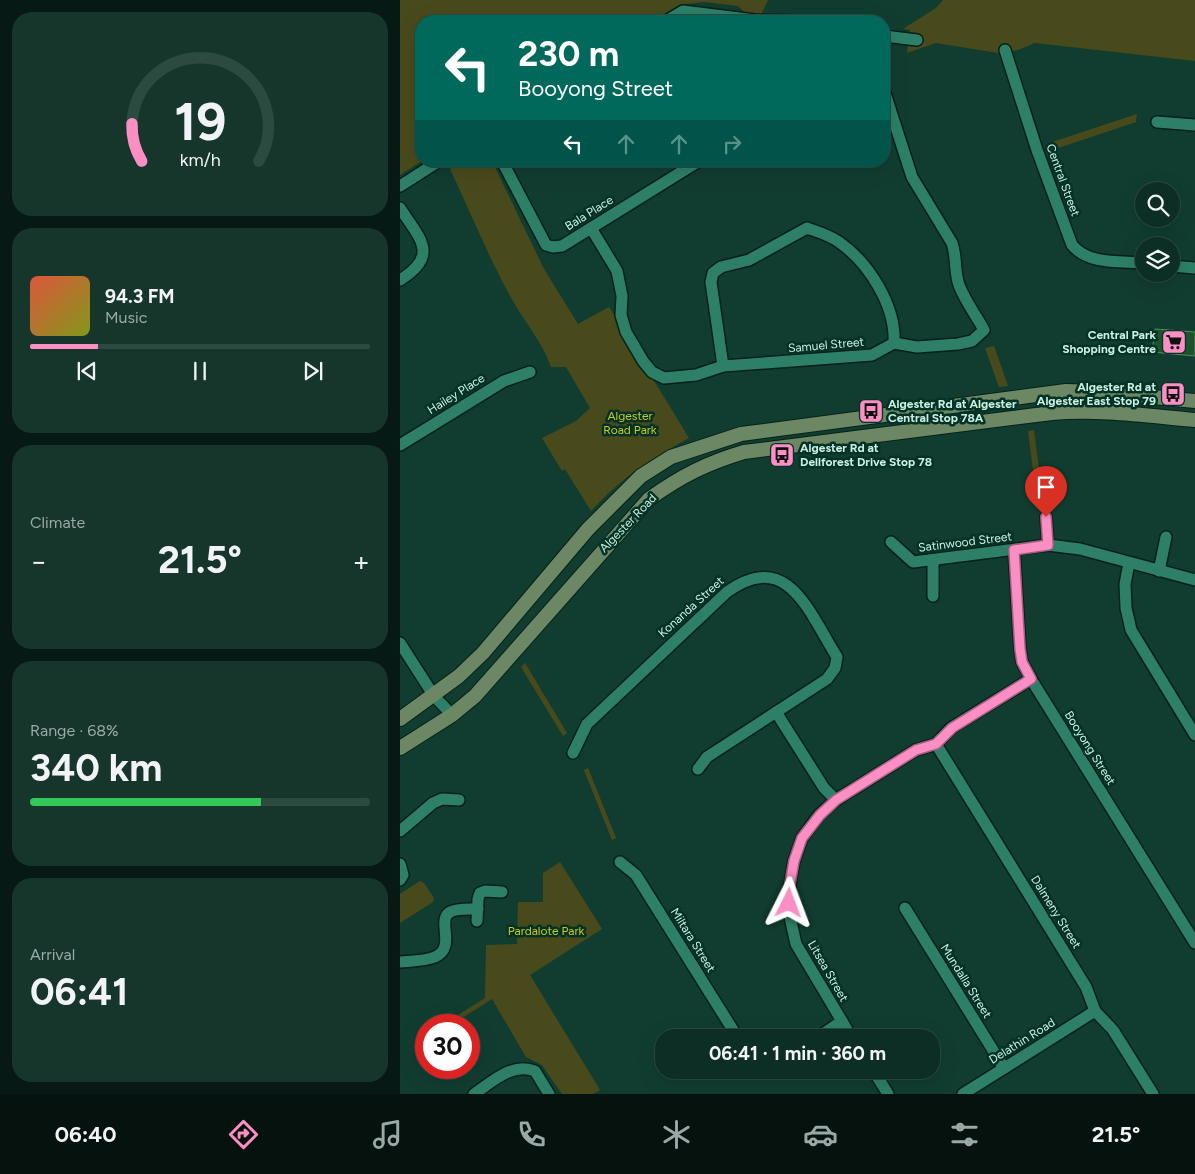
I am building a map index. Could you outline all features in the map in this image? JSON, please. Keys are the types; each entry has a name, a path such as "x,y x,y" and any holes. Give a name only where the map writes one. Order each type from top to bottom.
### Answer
{"main road":[{"name":"Algester Road","path":"400,719 434,696 483,653 588,529 641,476 671,457 741,434 1066,391 1102,392 1195,401"},
{"name":"Algester Road","path":"400,748 452,715 475,696 649,499 680,477 712,462 744,452 1052,413 1076,411 1195,420"}],"street":[{"path":"676,15 683,11 715,15"},
{"path":"890,37 917,40"},
{"name":"Central Street","path":"1005,50 1037,150 1072,245 1080,254 1092,259 1135,262"},
{"path":"723,366 711,282 713,273 721,267 749,260 807,228 838,241 859,259 878,287 895,326 894,343 917,347 958,344 972,341 984,330 960,286 956,272 956,254 952,243 912,177 890,109"},
{"path":"1158,122 1195,125"},
{"path":"400,186 429,167"},
{"name":"Bala Place","path":"505,167 546,245 552,247 562,246 689,167"},
{"path":"400,208 421,240 424,251 420,265 400,280"},
{"name":"Samuel Street","path":"591,228 617,271 622,296 621,315 626,332 643,362 652,372 664,378 696,375 723,366 872,355 894,343"},
{"path":"1180,267 1195,268"},
{"name":"Hailey Place","path":"400,445 504,381 530,372"},
{"path":"1046,517 1048,545"},
{"path":"1159,570 1166,537"},
{"name":"Satinwood Street","path":"891,542 913,562 1048,545 1080,548 1195,580"},
{"name":"Booyong Street","path":"1014,550 1022,662 1195,943"},
{"path":"933,560 934,596"},
{"path":"1129,563 1124,584 1130,630 1195,734"},
{"name":"Konanda Street","path":"573,753 587,724 727,592 743,580 759,576 777,578 794,588 837,657 835,668 827,679 776,712"},
{"path":"400,643 434,696 452,715"},
{"name":"Litsea Street","path":"846,1029 796,944 790,917 789,889 794,861 802,838 820,815 836,800 916,750 936,744 952,728 1031,679"},
{"path":"698,770 707,757 776,712 824,788 836,800"},
{"name":"Dalmeny Street","path":"936,744 1086,987 1095,1012 1113,1030 1153,1094"},
{"path":"400,831 433,803 442,799 459,800"},
{"name":"Miltara Street","path":"620,862 636,875 732,1029"},
{"path":"400,864 403,875 400,880"},
{"path":"477,921 480,893 486,891 502,892"},
{"path":"400,962 427,959 442,953 445,946 445,919 447,914 452,911 478,908"},
{"name":"Mundalla Street","path":"905,908 1004,1068"},
{"name":"Delathin Road","path":"963,1094 1095,1012"},
{"path":"831,1029 842,1022"},
{"path":"474,1094 514,1068 522,1067 535,1071 549,1094"},
{"path":"879,1079 888,1094"}],"green space":[{"path":"400,0 768,0 761,15 744,12 738,6 704,2 679,5 663,15 415,15 415,165 400,175"},
{"path":"943,0 1195,0 1195,61 1035,43 1018,50 998,53 936,43 907,53 910,30 903,29 936,8"},
{"path":"1137,114 1136,122 1052,150 1049,143"},
{"name":"Algester Road Park","path":"454,167 495,167 544,269 578,324 609,307 689,438 637,470 614,488 591,511 565,469 562,471 542,438 576,421 590,408 566,367 551,367 544,350 513,301 496,269 450,169"},
{"path":"994,346 1008,386 999,387 985,348"},
{"path":"1034,430 1043,501 1037,501 1028,431"},
{"path":"525,663 567,733 563,736 521,667"},
{"path":"588,768 616,838 612,840 584,770"},
{"name":"Pardalote Park","path":"560,862 602,929 530,975 600,1090 593,1094 562,1094 542,1065 526,1057 492,999 468,1014 460,1014 485,998 486,945 517,944 518,902 543,902 543,873"},
{"path":"420,881 424,883 434,898 433,902 400,923 400,894"}],"building":[{"name":"Central Park Shopping Centre","path":"1155,329 1195,332 1195,356 1152,352"}],"place":[{"name":"Central Park Shopping Centre","path":"1174,342"},
{"name":"Algester Rd at Algester East Stop 79","path":"1173,394"},
{"name":"Algester Rd at Algester Central Stop 78A","path":"871,411"},
{"name":"Algester Rd at Dellforest Drive Stop 78","path":"782,455"}],"route":[{"path":"789,903 789,889 794,861 802,838 820,815 836,800 916,750 936,744 943,734 1031,679 1022,662 1020,649 1014,550 1048,545 1046,517"}]}
